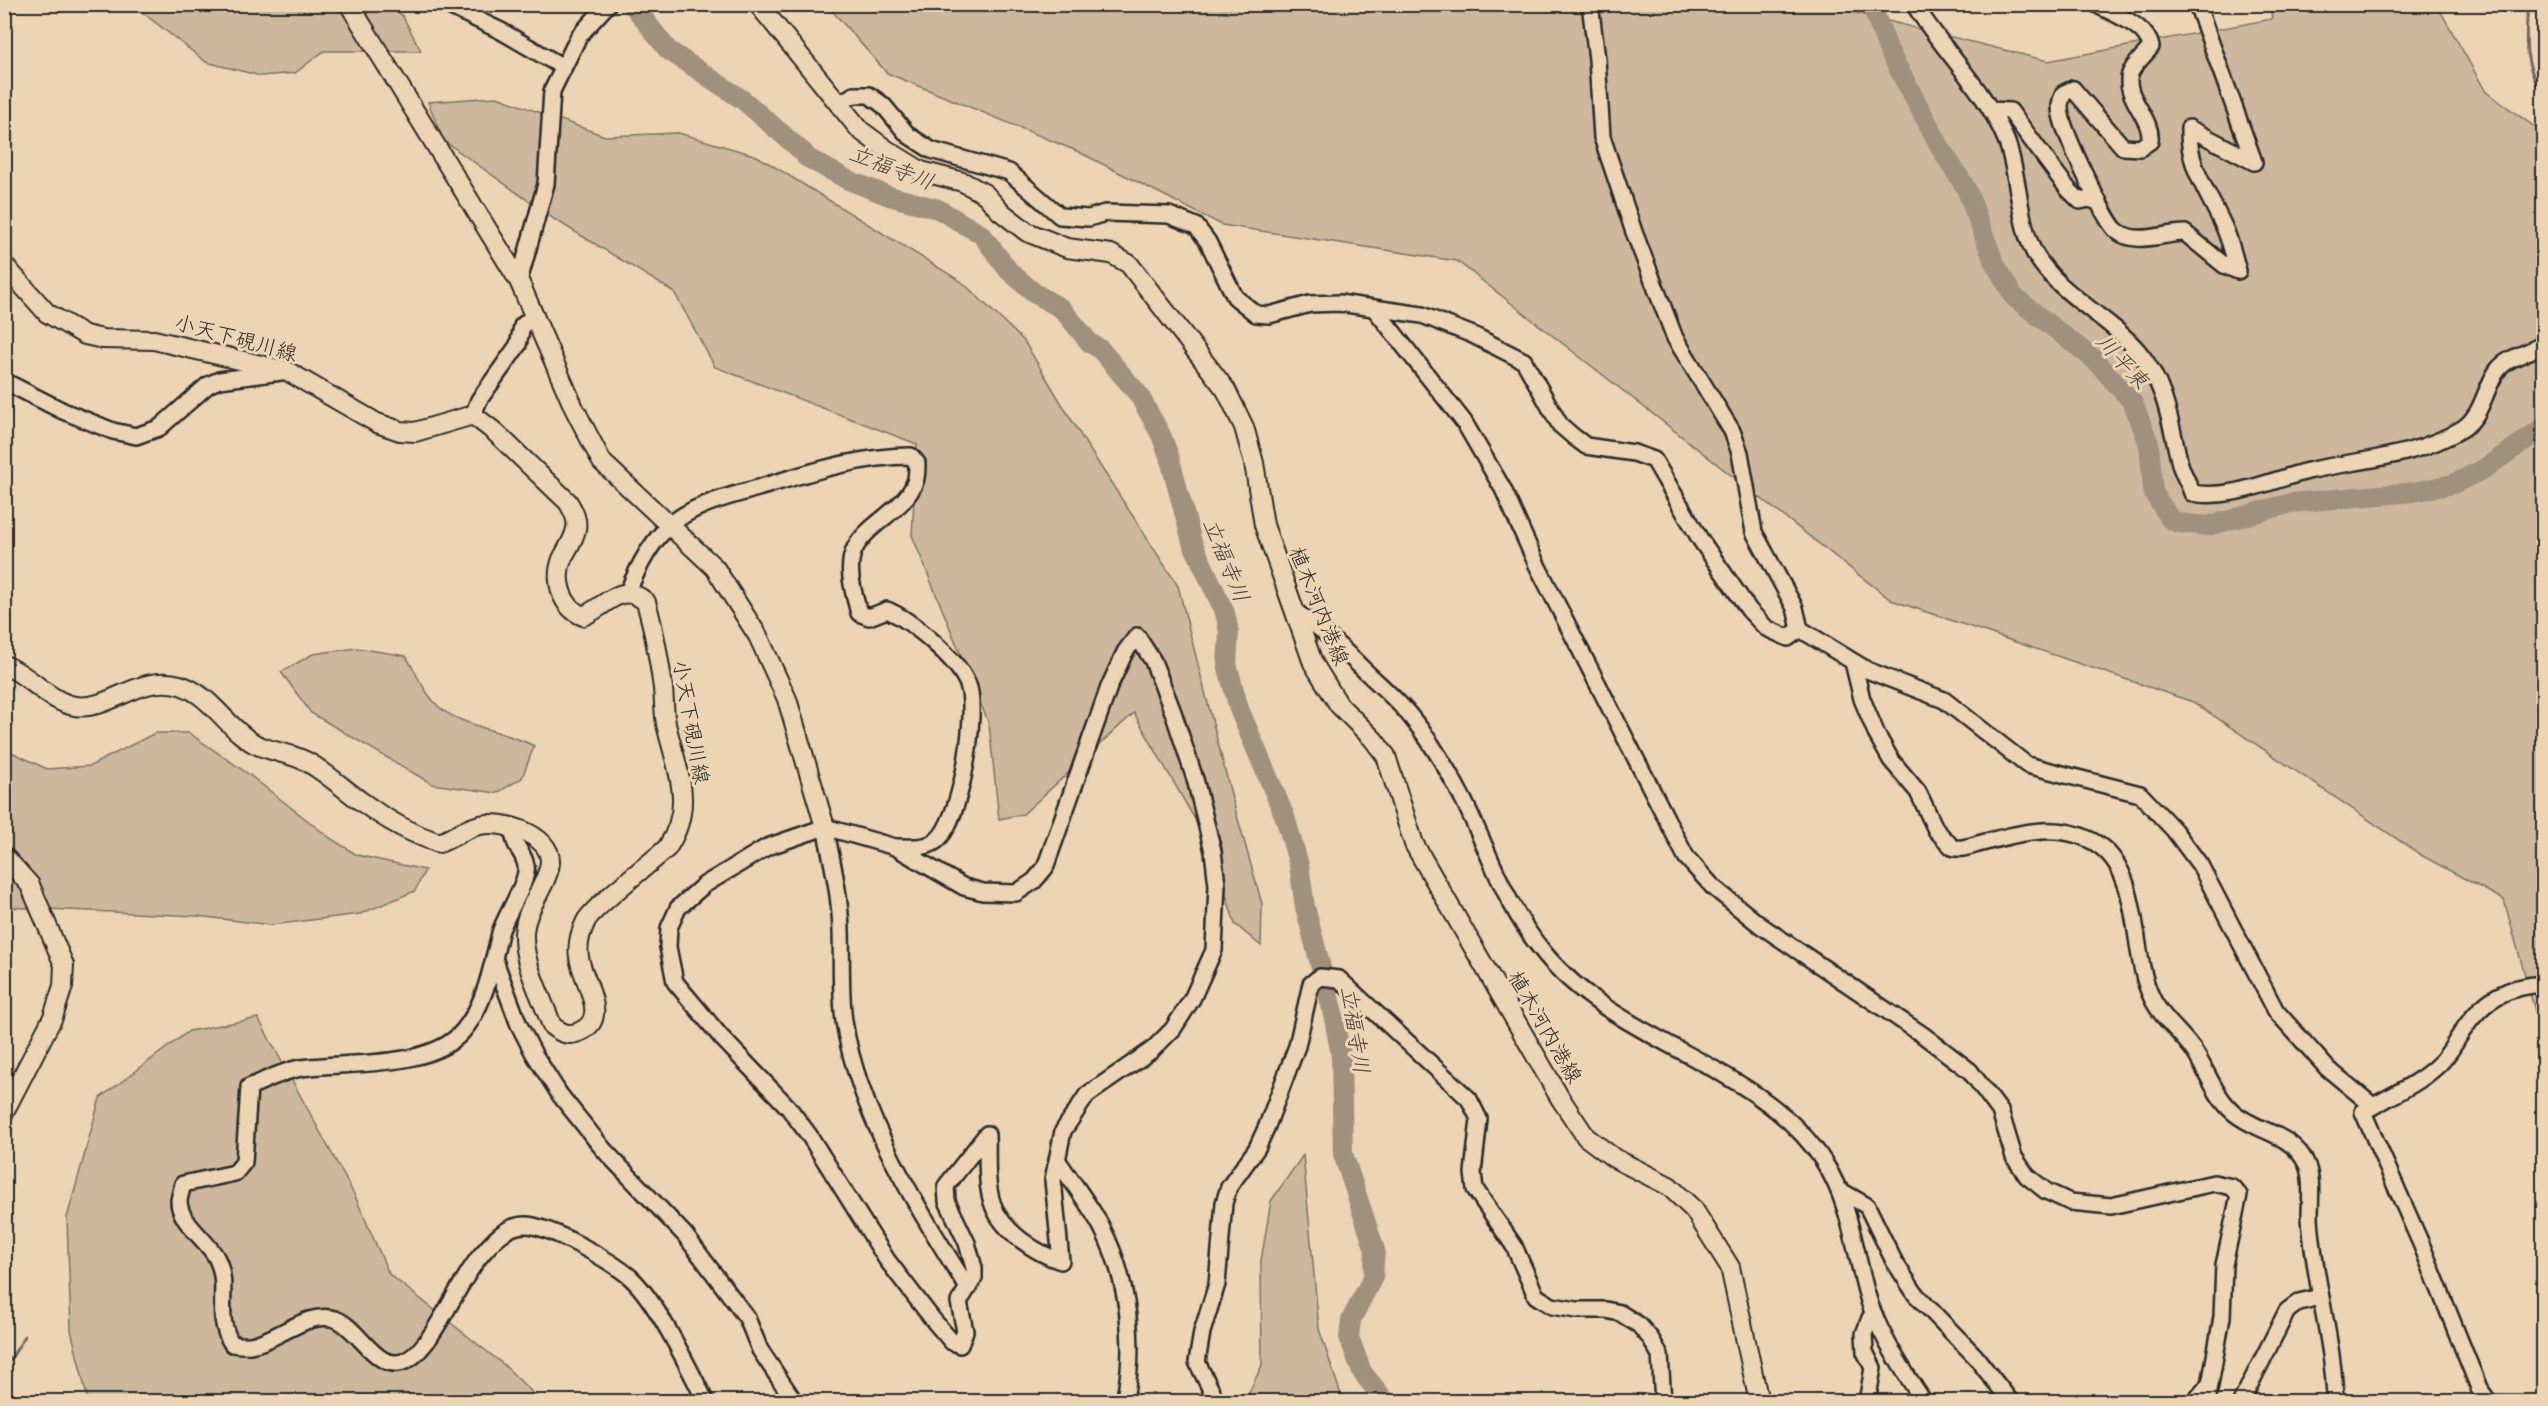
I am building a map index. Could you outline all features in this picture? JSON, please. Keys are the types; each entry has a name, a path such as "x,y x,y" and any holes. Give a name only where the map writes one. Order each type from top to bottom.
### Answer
{"main road":[{"path":"349,4 519,280 574,408 602,462 714,568 758,636 787,699 825,827"},
{"name":"植木河内港線","path":"758,4 860,130 887,150 921,171 963,182 985,194 1000,211 1027,232 1067,248 1111,254 1129,264 1226,390 1244,427 1254,463 1264,525 1313,663 1334,697 1386,756 1414,843 1566,1108 1586,1137 1614,1158 1668,1186 1694,1210 1730,1267 1759,1401"},
{"name":"小天下硯川線","path":"4,265 47,313 85,334 103,339 154,340 287,371 377,423 400,431 422,431 473,415"},
{"path":"473,415 495,432 568,502 576,515 577,528 561,561 559,579 563,597 572,611 582,616 597,610 618,593 628,592"},
{"name":"小天下硯川線","path":"4,665 17,670 62,702 75,706 91,706 143,685 158,682 180,685 201,696 255,744 308,762 364,804 420,836 439,843 483,824 531,833 543,844 550,859 546,876 532,902 524,931 525,952 552,1026 561,1034 575,1034 586,1029 593,1017 593,1000 579,957 580,936 587,918 668,848 676,835 680,821 682,778 666,724 663,687 650,615 646,602 628,592"},
{"path":"4,856 30,885 64,965 63,986 53,1017 4,1112"}],"street":[{"path":"445,4 501,31 563,68"},
{"path":"519,280 546,184 552,91 583,30 608,4"},
{"path":"1590,4 1597,59 1602,137 1634,232 1675,338 1732,431 1742,461 1754,532 1795,609 1800,628 1853,662 1944,700 2027,765 2119,786 2140,794 2175,830 2200,865 2276,1011 2327,1068 2373,1106"},
{"path":"1914,4 1929,28 1991,110 2010,151 2022,214 2035,254 2061,284 2124,336 2153,371 2170,414 2186,482 2193,493 2207,496 2236,491 2307,471 2407,454 2432,445 2472,421 2498,370 2544,343"},
{"path":"2096,4 2141,30 2149,38 2151,47 2130,74 2130,88 2151,130 2150,141 2140,148 2122,147 2073,89 2064,93 2060,102 2068,140 2099,202 2116,231 2136,239 2185,232 2224,265 2238,271 2225,228 2198,176 2188,150 2189,128 2254,162 2197,4"},
{"path":"838,104 854,95 869,95 882,105 908,135 923,145 931,150 1009,172 1060,216 1089,218 1105,213 1169,214 1196,226 1208,242 1235,297 1256,314 1269,315 1310,304 1374,308 1422,315 1473,335 1524,361 1560,424 1574,437 1586,446 1634,453 1654,460 1705,547 1749,610 1766,628 1788,638 1800,628"},
{"path":"1991,110 2010,111 2068,189 2080,201 2089,199 2099,202"},
{"path":"1374,308 1464,422 1503,489 1537,565 1686,857 1713,886 1760,925 1923,1035 1970,1071 2000,1111 2014,1157 2027,1176 2046,1191 2070,1202 2111,1206 2214,1183 2232,1187 2239,1195 2224,1265 2222,1317 2207,1401"},
{"path":"473,415 479,400 499,376 518,345 522,326 535,315"},
{"path":"4,381 63,411 113,432 136,436 159,428 208,385 219,380 287,371"},
{"path":"628,592 637,568 670,525 695,508 807,472 887,456 911,456 917,463 916,481 907,494 854,549 851,566 852,589 859,613 869,617 887,610 899,615 923,631 948,657 969,687 970,737 968,763 948,826 936,841 924,846 895,848"},
{"path":"1295,612 1316,623 1411,717 1434,748 1464,802 1509,902 1544,954 1572,982 1627,1023 1762,1097 1822,1159 1841,1191 1875,1316 1904,1371 1924,1401"},
{"path":"1137,636 1153,660 1173,712 1195,779 1213,851 1217,885 1214,950 1192,999 1173,1029 1152,1050 1087,1095 1063,1131 1053,1180 1061,1261 1048,1257 1034,1248 1009,1228 993,1207 989,1185 987,1134 946,1186 947,1201 968,1243 974,1268 974,1278 959,1302 964,1317 965,1331 960,1345 952,1342 887,1260 809,1135 788,1107 692,1005 675,982 668,947 669,928 678,908 704,885 767,847 825,827 895,848 964,886 983,892 1016,893 1034,881 1045,868 1109,687 1125,652 1137,636"},
{"path":"1853,662 1862,699 1877,735 1891,760 1918,792 1936,830 1952,847 1966,847 2045,829 2073,833 2102,848 2120,870 2128,888 2145,982 2153,1001 2194,1052 2218,1094 2234,1113 2291,1142 2306,1164 2312,1251 2333,1369 2336,1401"},
{"path":"825,827 837,887 841,929 841,984 852,1059 897,1168 968,1288"},
{"path":"513,828 513,841 526,866 525,879 503,921 477,1010 462,1032 445,1046 425,1054 375,1062 298,1068 249,1087 244,1162 236,1173 204,1177 183,1184 179,1201 183,1213 220,1265 224,1332 232,1344 249,1345 267,1340 320,1316 336,1319 347,1326 383,1361 397,1363 410,1359 423,1345 480,1256 498,1236 524,1225 544,1228 569,1240 630,1278 678,1349 706,1401"},
{"path":"494,958 519,1025 560,1095 604,1150 685,1235 747,1318 760,1350 795,1401"},
{"path":"1217,1401 1197,1362 1202,1332 1217,1284 1224,1203 1229,1187 1257,1148 1267,1126 1297,1046 1311,984 1320,977 1339,980 1469,1099 1479,1119 1473,1173 1474,1189 1514,1246 1536,1296 1552,1306 1620,1313 1639,1325 1652,1339 1660,1355 1663,1401"},
{"path":"2490,1401 2479,1388 2422,1246 2362,1112 2434,1069 2450,1054 2464,1029 2489,1000 2518,985 2544,984"},
{"path":"1058,1161 1101,1227 1121,1280 1126,1306 1129,1360 1124,1401"},
{"path":"1841,1191 1867,1206 1894,1261 1916,1295 1975,1356 2011,1401"},
{"path":"2241,1401 2287,1311 2300,1302 2320,1297"},
{"path":"1867,1401 1873,1368 1865,1352 1864,1334 1870,1318 1875,1316"},
{"path":"2194,1401 2208,1386"}],"shaded area":[{"path":"133,5 385,5 402,15 421,51 324,51 295,73 261,76 206,62"},
{"path":"827,5 1824,5 2048,61 2272,19 2270,5 2437,5 2486,92 2543,133 2543,1040 2504,900 2421,855 2193,702 1891,600 1457,261 1222,225 1079,152 887,73"},
{"path":"497,97 605,136 679,133 757,156 962,282 1024,341 1086,444 1178,586 1232,798 1262,904 1261,946 1235,924 1213,851 1134,713 1023,814 999,819 989,724 912,535 917,444 715,367 674,292 554,219 443,140 428,102"},
{"path":"357,648 406,656 429,696 447,713 534,746 522,778 497,793 432,784 311,713 281,672 313,654"},
{"path":"155,733 189,733 247,773 330,838 357,855 425,870 415,891 360,914 271,925 197,916 5,907 5,749 47,769 90,766"},
{"path":"258,1018 355,1196 389,1274 504,1365 541,1401 88,1401 71,1330 67,1218 100,1098 189,1031"},
{"path":"1303,1155 1319,1329 1343,1401 1245,1401 1262,1365 1261,1261 1271,1201"}],"waterway":[{"name":"立福寺川","path":"632,4 668,50 743,100 806,157 848,180 889,196 938,209 982,235 1009,271 1036,294 1062,309 1090,343 1100,349 1139,395 1161,435 1169,456 1192,542 1225,613 1229,632 1227,664 1239,709 1285,817 1299,865 1305,907 1333,1013 1341,1056 1343,1154 1375,1250 1373,1277 1351,1320 1349,1337 1362,1372 1386,1402"},
{"name":"川平東","path":"1871,4 1889,51 1943,152 1966,188 1994,262 2014,297 2095,360 2133,403 2149,444 2153,492 2170,519 2179,523 2208,526 2291,503 2414,492 2453,484 2484,469 2544,427"},
{"path":"2528,4 2527,53 2532,74 2544,98"},
{"path":"4,1370 25,1336"}]}
